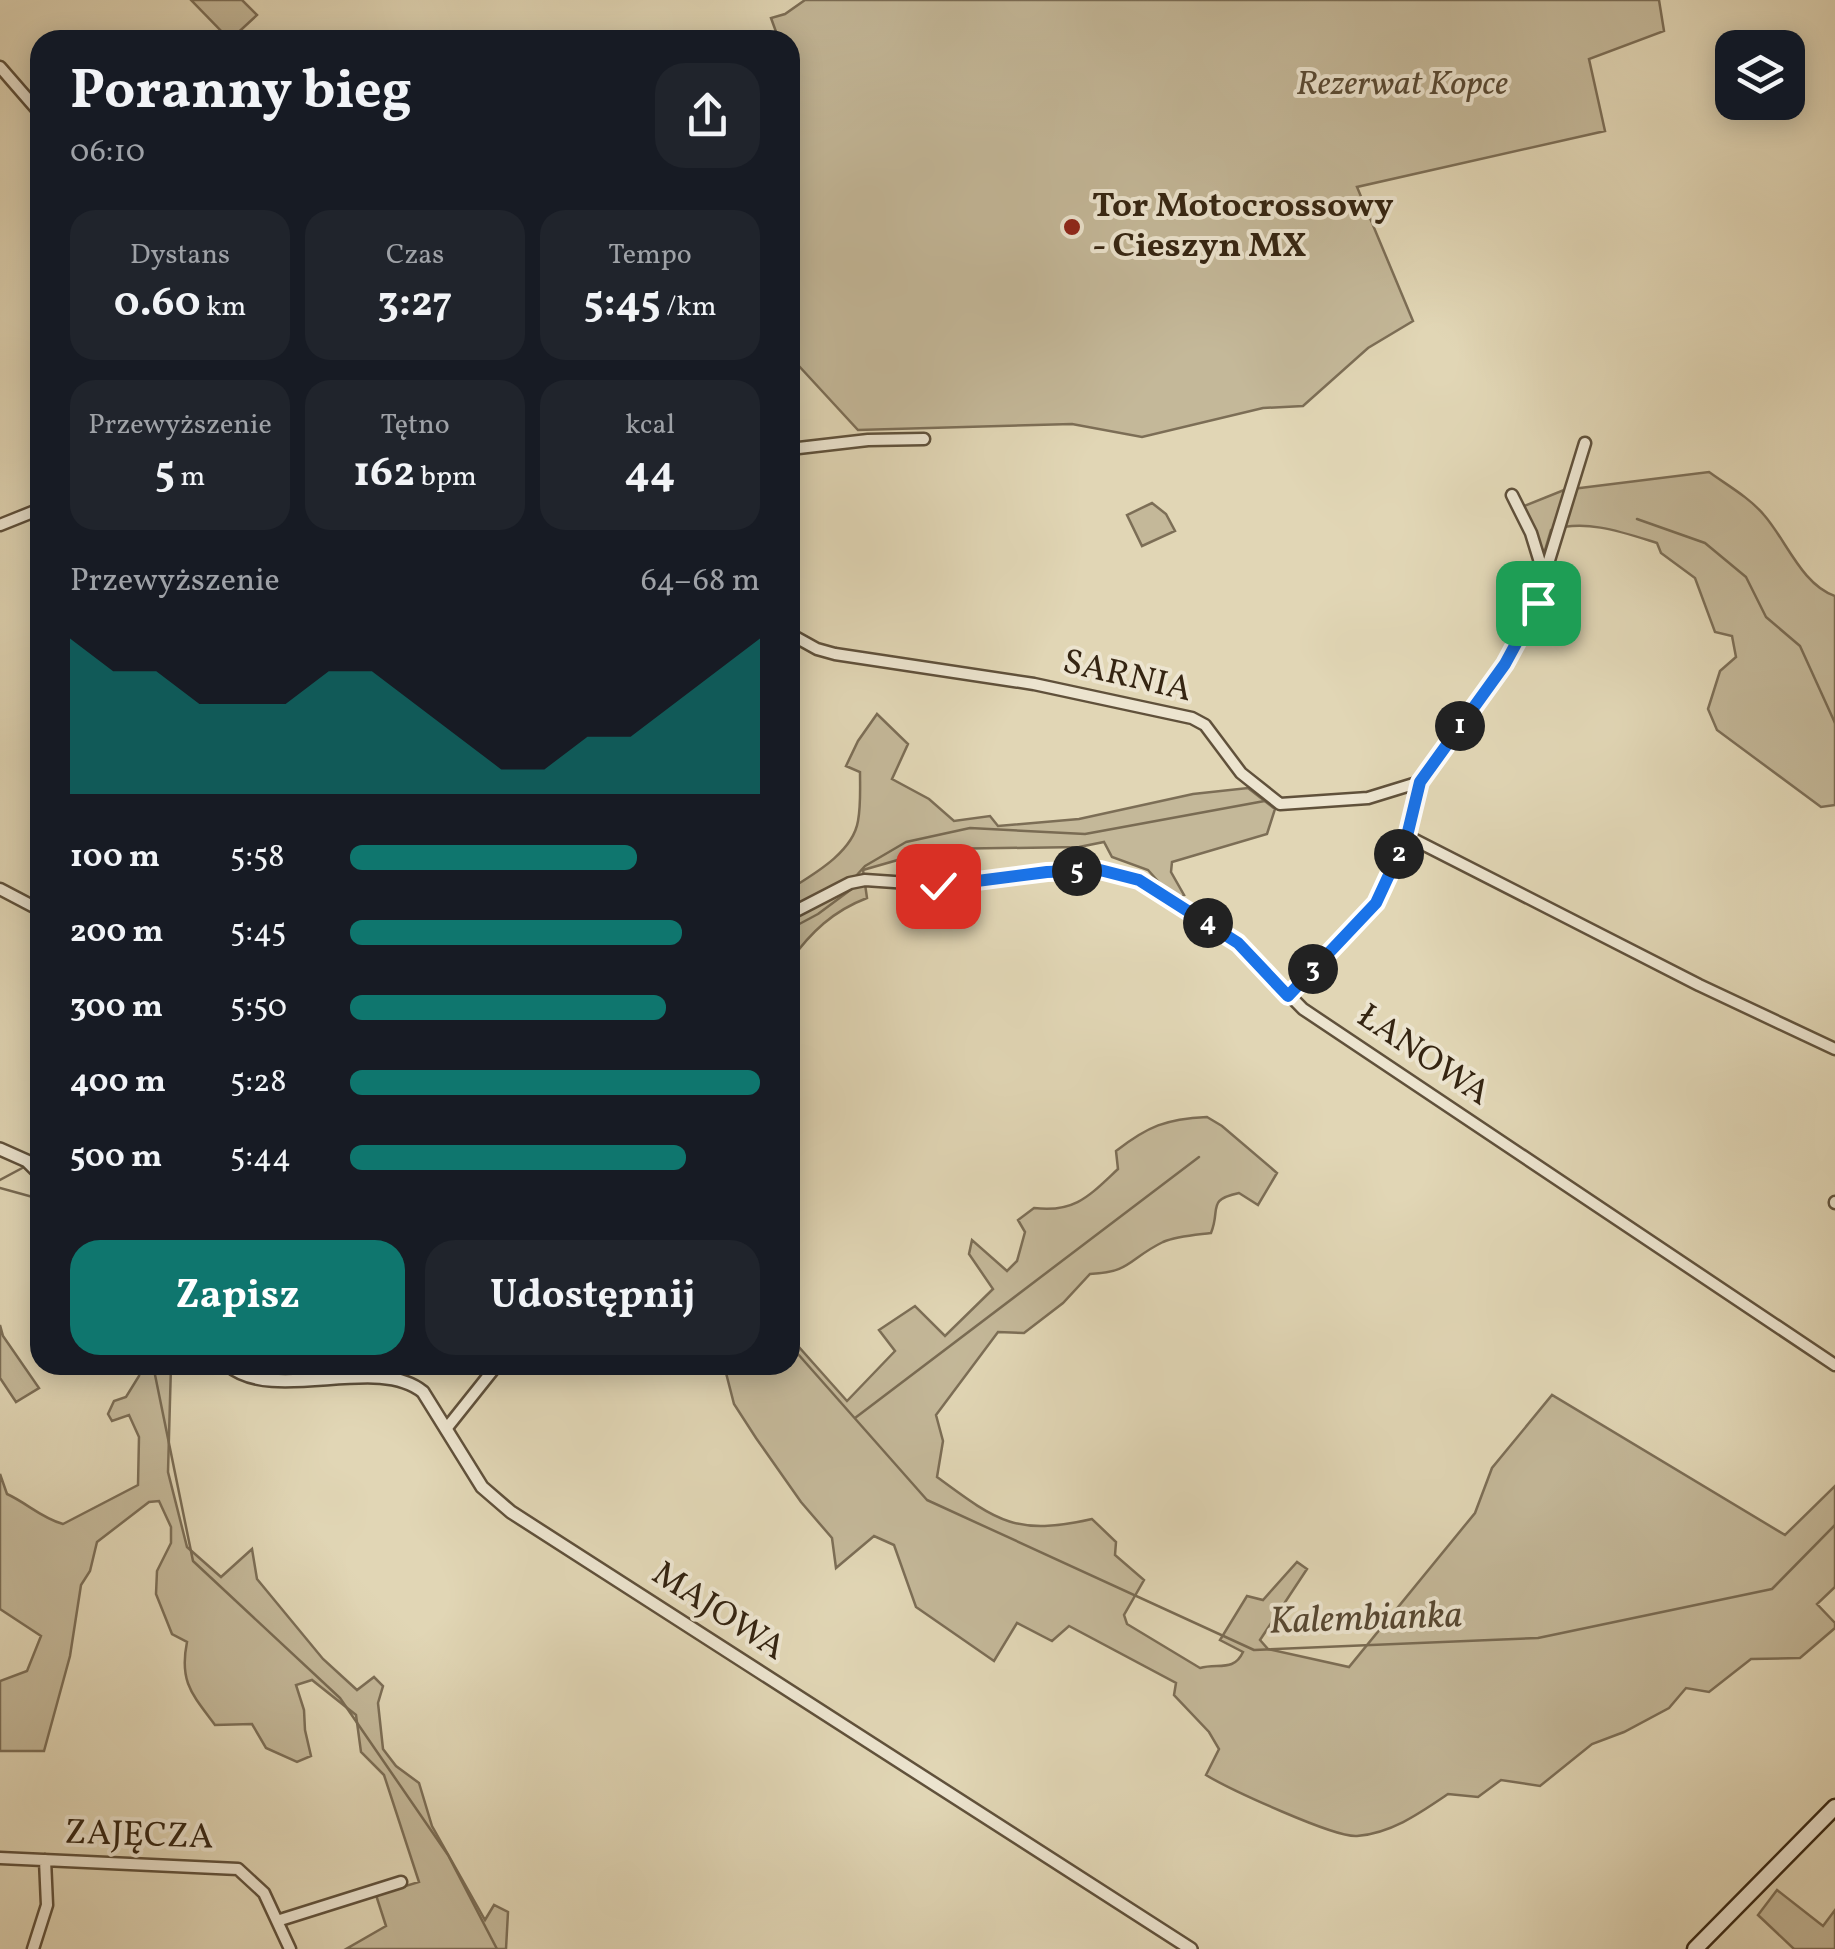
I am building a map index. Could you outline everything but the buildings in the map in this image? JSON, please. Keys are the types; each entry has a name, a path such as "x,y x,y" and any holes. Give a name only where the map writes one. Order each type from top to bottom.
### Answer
{"main road":[{"path":"1695,1949 1835,1807"}],"street":[{"path":"0,67 30,102"},
{"path":"800,448 924,439"},
{"path":"1288,996 1376,903 1407,836 1420,782 1505,664 1538,603 1585,443"},
{"path":"1512,495 1531,533 1544,573"},
{"path":"0,525 30,512"},
{"name":"SARNIA","path":"800,638 835,654 1034,684 1192,718 1205,725 1241,773 1280,804 1368,798 1420,782"},
{"path":"1407,836 1698,985 1835,1049"},
{"name":"ŁANOWA","path":"800,909 850,883 865,880 938,886 1047,872 1100,870 1139,880 1238,943 1288,996 1835,1365"},
{"path":"0,889 30,905"},
{"path":"0,1149 30,1165"},
{"name":"MAJOWA","path":"243,1375 267,1380 369,1378 414,1384 423,1392 482,1487 510,1512 1191,1949"},
{"path":"446,1429 488,1375"},
{"name":"ZAJĘCZA","path":"0,1858 238,1869 257,1884 290,1949"},
{"path":"33,1949 47,1905 46,1860"},
{"path":"277,1921 402,1882"}],"green space":[{"path":"191,0 242,0 257,15 241,30 220,30"},
{"name":"Tor Motocrossowy - Cieszyn MX","path":"805,0 1659,0 1664,31 1589,59 1605,131 1357,187 1413,321 1368,348 1303,406 1263,408 1142,437 1072,424 858,430 800,367 800,30 775,30 771,18 785,14"},
{"path":"1709,472 1758,509 1804,572 1835,596 1835,805 1821,807 1717,730 1708,709 1720,671 1736,657 1732,636 1715,632 1695,578 1661,553 1657,543 1604,528 1577,526 1551,530 1545,550 1540,550 1524,506 1564,490"},
{"path":"1152,503 1166,514 1175,531 1142,546 1127,515"},
{"path":"877,714 908,744 892,779 929,799 954,821 990,816 998,826 1079,819 1193,794 1248,788 1275,809 1267,834 1172,862 1171,872 1184,895 1173,898 1148,870 1112,857 1104,842 1079,847 936,849 863,870 867,898 824,924 800,948 800,882 841,852 855,832 860,809 860,772 846,766"},
{"path":"1207,1117 1277,1173 1258,1205 1239,1193 1222,1199 1216,1207 1211,1233 1168,1240 1122,1267 1090,1274 1063,1303 1024,1333 998,1332 936,1415 943,1441 937,1477 976,1505 1009,1521 1044,1526 1092,1519 1116,1542 1115,1555 1144,1580 1124,1615 1127,1624 1200,1668 1230,1665 1239,1658 1243,1652 1220,1640 1247,1596 1263,1600 1297,1562 1307,1569 1260,1640 1268,1649 1349,1667 1475,1513 1492,1468 1552,1395 1785,1535 1835,1486 1835,1587 1817,1604 1835,1628 1800,1658 1751,1659 1709,1692 1686,1688 1669,1708 1592,1744 1540,1786 1501,1780 1478,1797 1448,1794 1394,1826 1357,1836 1306,1821 1206,1775 1219,1749 1209,1732 1174,1695 1176,1683 1069,1626 1052,1641 1017,1623 994,1661 916,1607 894,1545 874,1536 836,1568 832,1538 756,1438 734,1404 727,1375 800,1375 800,1348 847,1401 895,1351 879,1330 915,1306 945,1336 993,1289 969,1254 972,1240 1007,1271 1017,1261 1025,1232 1018,1220 1034,1208 1060,1208 1089,1195 1118,1169 1116,1151 1148,1130"},
{"path":"0,1325 3,1336 39,1388 16,1402 0,1378"},
{"path":"171,1375 168,1472 187,1547 221,1577 252,1549 257,1579 323,1659 357,1690 374,1677 383,1686 378,1703 383,1749 396,1766 419,1783 432,1826 485,1920 494,1905 508,1912 506,1949 346,1949 386,1926 376,1895 419,1882 384,1775 361,1752 356,1715 312,1680 296,1685 311,1756 297,1762 266,1748 252,1724 215,1725 189,1687 185,1667 187,1642 172,1634 156,1594 157,1571 171,1543 171,1527 159,1501 149,1502 97,1542 90,1571 81,1585 70,1656 44,1751 0,1751 0,1681 27,1671 41,1636 0,1609 0,1474 7,1494 63,1524 138,1485 139,1437 129,1415 112,1421 108,1414 114,1401 126,1397 139,1376"},
{"path":"1777,1890 1823,1926 1835,1910 1835,1949 1794,1949 1758,1915"}],"waterway":[{"path":"1637,519 1705,543 1746,577 1766,617 1800,646 1835,723"},
{"path":"855,877 865,866 906,842 970,828 1085,834 1270,800"},
{"path":"800,924 853,888"},
{"path":"855,1418 1199,1157"},
{"name":"Kalembianka","path":"0,1180 26,1166"},
{"path":"0,1188 30,1196"},
{"name":"Kalembianka","path":"800,1356 927,1500 1254,1650 1538,1638 1772,1589 1835,1525"},
{"path":"155,1375 193,1561 340,1698 448,1855 497,1949"}],"place":[{"name":"Tor Motocrossowy - Cieszyn MX","path":"1072,227"}],"route":[{"path":"938,886 1047,872 1100,870 1139,880 1238,943 1288,996 1376,903 1407,836 1420,782 1428,767 1505,664 1538,603"}],"park label":[{"name":"Rezerwat Kopce","path":"1402,85"}]}
